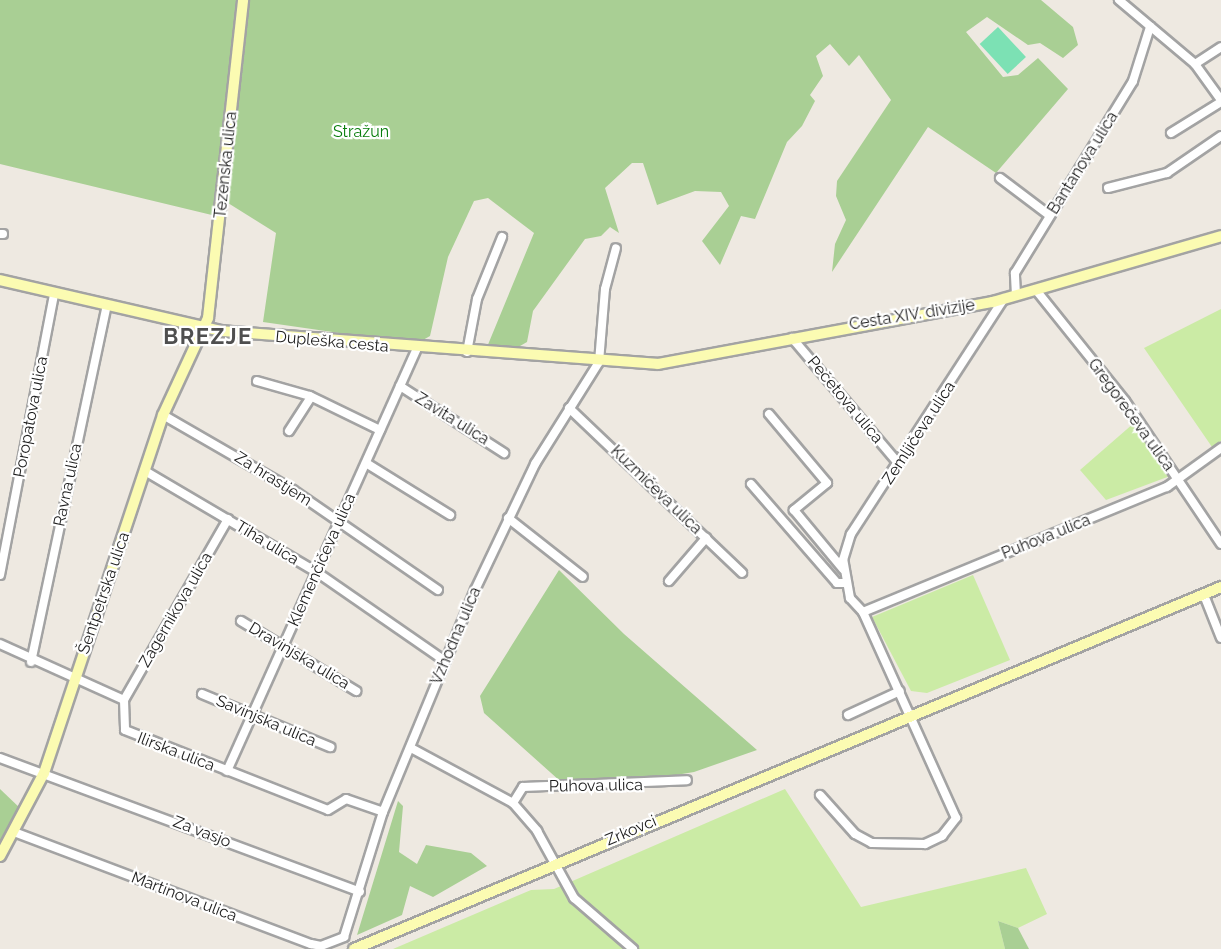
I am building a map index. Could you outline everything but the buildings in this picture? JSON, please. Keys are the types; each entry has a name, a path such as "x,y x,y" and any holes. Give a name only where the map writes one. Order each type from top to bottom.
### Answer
{"street":[{"name":"Tezenska ulica","path":"203,328 220,228 243,0"},
{"path":"1125,2 1150,27 1195,64 1221,101 1171,133"},
{"name":"Bantanova ulica","path":"1016,296 1015,273 1133,81 1150,27"},
{"path":"1195,64 1221,47"},
{"path":"1108,188 1167,173 1221,136"},
{"path":"1000,178 1049,215"},
{"name":"Cesta XIV. divizije","path":"599,362 685,362 791,336 1016,296 1221,236"},
{"path":"467,353 477,299 502,237"},
{"path":"599,362 605,289 616,248"},
{"name":"Dupleška cesta","path":"0,280 106,308 203,328 417,349 599,362"},
{"name":"Gregorečeva ulica","path":"1036,290 1125,402 1221,544"},
{"name":"Poropatova ulica","path":"0,575 54,295"},
{"name":"Zemljičeva ulica","path":"820,795 863,841 915,846 947,832 955,811 909,717 900,691 863,612 854,604 845,583 843,569 851,534 899,464 1004,298"},
{"name":"Ravna ulica","path":"31,662 106,308"},
{"name":"Šentpetrska ulica","path":"0,856 44,773 164,415 203,328"},
{"name":"Pečetova ulica","path":"791,336 899,464"},
{"name":"Klemenčičeva ulica","path":"227,771 417,349"},
{"name":"Vzhodna ulica","path":"350,927 383,812 445,661 508,518 569,408 599,362"},
{"path":"257,381 311,397 380,430"},
{"name":"Zavita ulica","path":"400,386 504,453"},
{"path":"289,431 311,397"},
{"name":"Kuzmičeva ulica","path":"569,408 742,573"},
{"path":"770,414 827,483 794,510 843,569"},
{"name":"Za hrastjem","path":"164,415 340,522 438,590"},
{"name":"Puhova ulica","path":"863,612 1179,481 1221,448"},
{"path":"366,464 450,515"},
{"name":"Tiha ulica","path":"145,471 318,573 445,661"},
{"path":"751,484 837,583 845,583"},
{"path":"508,518 583,577"},
{"name":"Zagernikova ulica","path":"124,700 228,519"},
{"path":"669,581 706,538"},
{"path":"909,717 1221,587"},
{"path":"1204,594 1221,638"},
{"name":"Dravinjska ulica","path":"241,621 284,644 356,691"},
{"path":"0,644 31,662 124,700"},
{"path":"848,715 900,691"},
{"name":"Savinjska ulica","path":"201,694 330,747"},
{"name":"Ilirska ulica","path":"124,700 127,733 328,810 346,799 383,812"},
{"name":"Zrkovci","path":"354,949 554,863 909,717"},
{"path":"411,748 513,803 554,863 574,898 633,949"},
{"name":"Za vasjo","path":"0,758 360,891"},
{"name":"Puhova ulica","path":"513,803 523,788 687,780"},
{"name":"Martinova ulica","path":"14,832 311,944 334,944 350,927"}],"green space":[{"name":"Stražun","path":"0,0 1041,0 1073,27 1078,45 1063,58 1040,43 1028,45 987,17 966,32 1003,77 1018,75 1038,58 1068,89 996,173 928,127 832,272 835,244 846,220 836,196 837,181 891,100 859,55 849,66 830,44 816,56 823,76 810,95 815,101 802,126 787,142 755,219 741,216 720,265 702,241 729,206 721,192 695,191 657,205 643,163 632,163 605,188 619,233 610,227 601,236 585,239 533,311 527,342 513,350 487,347 534,233 488,198 474,201 448,257 430,336 416,344 263,322 276,233 220,198 216,216 0,164"},
{"path":"998,27 1026,57 1008,74 980,44"},
{"path":"1221,309 1221,441 1212,447 1144,348"},
{"path":"1134,423 1170,476 1106,500 1080,470"},
{"path":"559,570 624,634 757,750 694,772 634,782 560,781 484,713 480,696"},
{"path":"973,575 1010,660 927,693 911,691 872,617"},
{"path":"0,789 22,810 0,844"},
{"path":"785,789 861,907 1026,868 1047,914 1018,928 998,921 1005,949 393,949 531,890 554,889"},
{"path":"398,801 403,806 399,852 417,864 426,845 471,853 487,866 433,897 410,886 402,915 357,935"},
{"path":"998,921 1018,928 1029,949 1005,949"}],"district":[{"name":"BREZJE","path":"208,337"}]}
